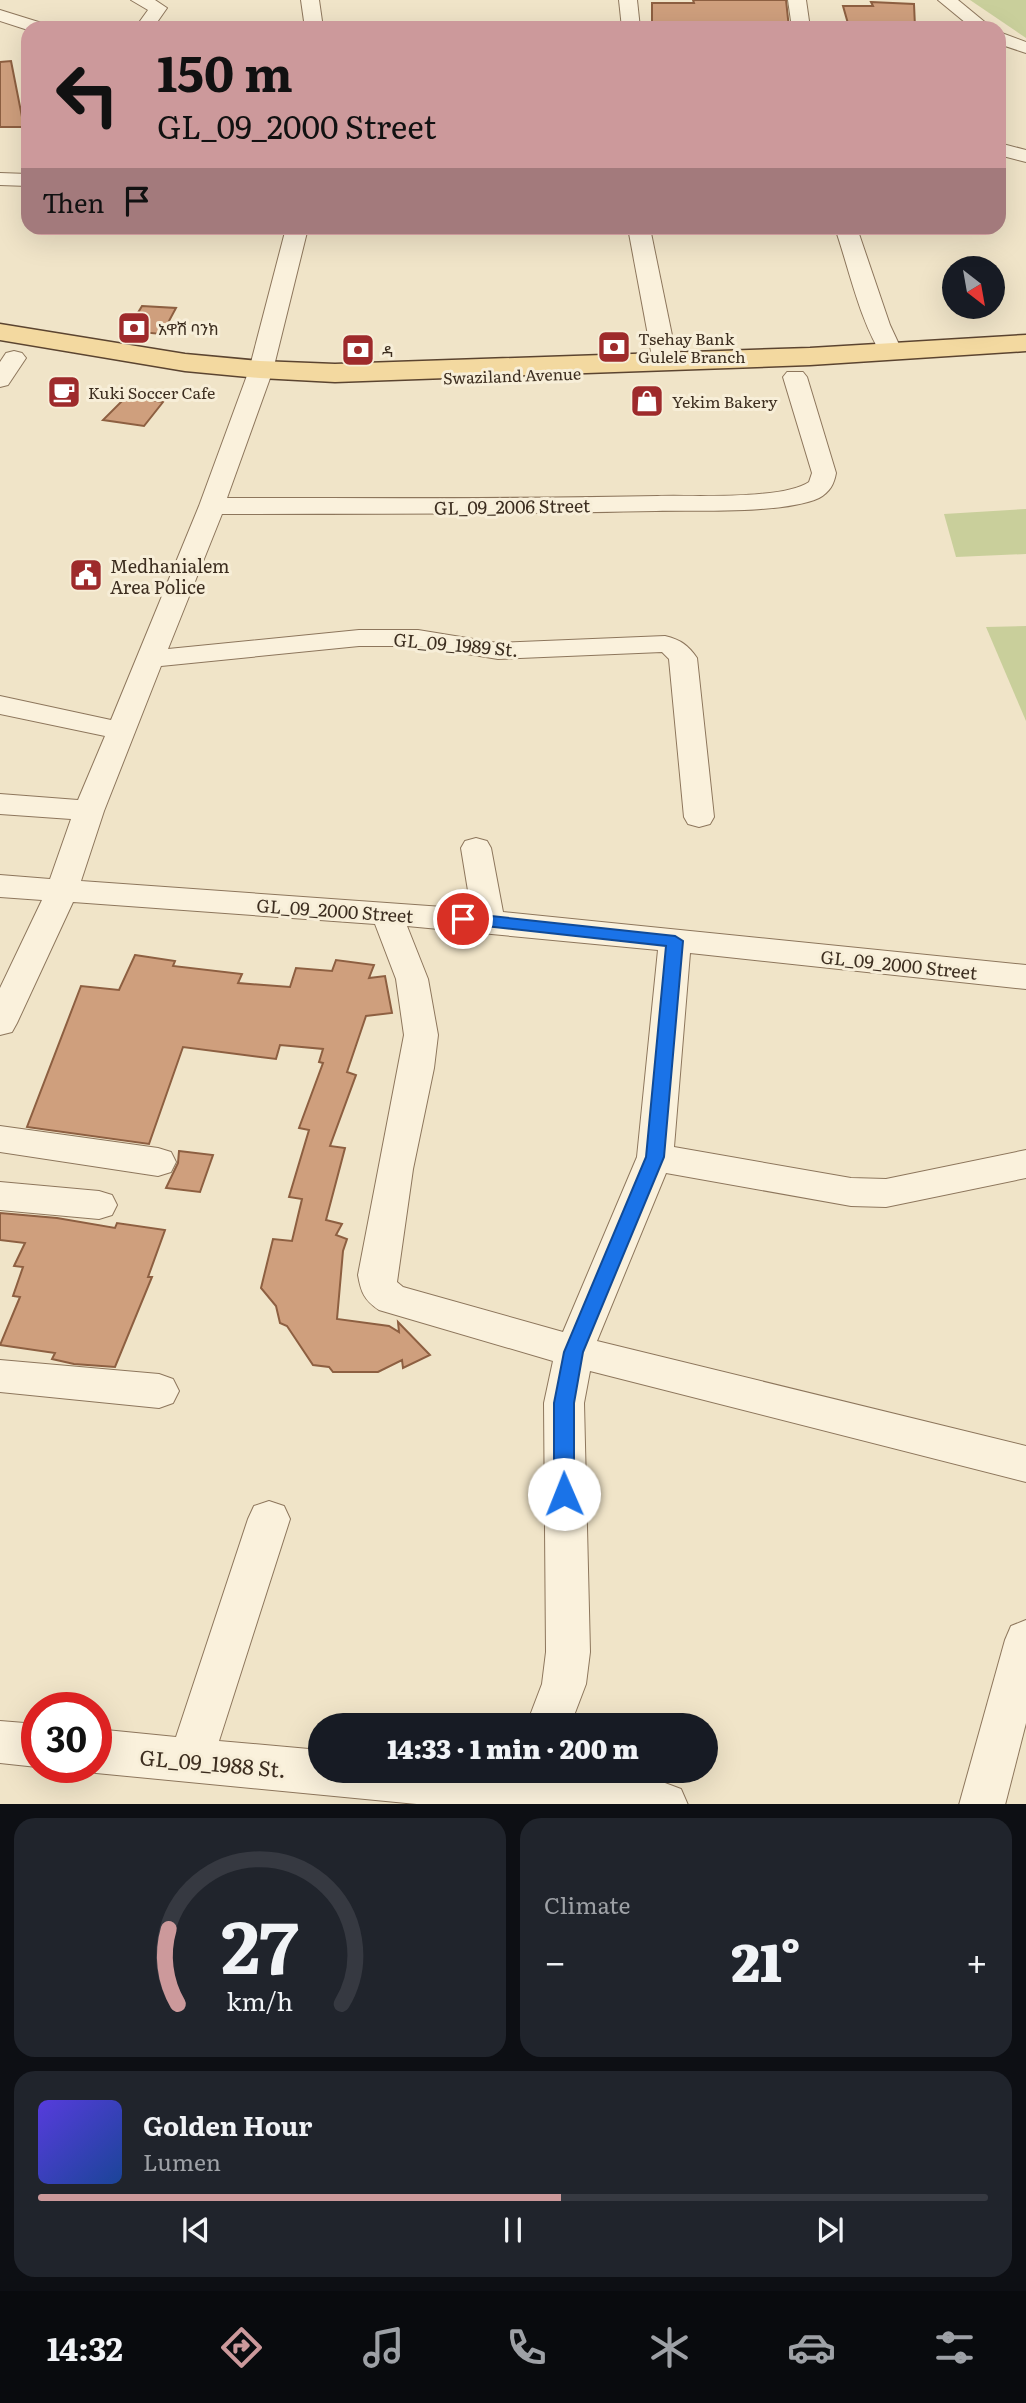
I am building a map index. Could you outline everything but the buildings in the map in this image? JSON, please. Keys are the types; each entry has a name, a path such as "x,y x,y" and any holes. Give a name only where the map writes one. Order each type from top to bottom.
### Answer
{"main road":[{"path":"0,332 257,380 402,395 794,377 1026,370"},
{"path":"3,356 129,379 257,380 892,352 1026,343"},
{"name":"Swaziland Avenue","path":"257,380 393,380 1026,353"},
{"name":"Swaziland Avenue","path":"257,380 376,387 1026,358"}],"street":[{"path":"140,0 158,8 149,21"},
{"path":"310,0 313,21"},
{"path":"628,0 630,21"},
{"path":"797,0 800,21"},
{"path":"947,0 974,21"},
{"path":"1006,40 1026,48"},
{"path":"1006,151 1026,156"},
{"path":"0,179 21,180"},
{"path":"0,1023 48,892 89,811 212,506 257,380 295,235"},
{"path":"640,235 660,323 665,362"},
{"path":"848,235 875,314 892,352"},
{"name":"GL_09_2006 Street","path":"212,506 367,508 707,503 795,497 811,492 821,485 824,473 794,377"},
{"name":"GL_09_1989 St.","path":"149,659 359,638 418,638 498,651 664,644 675,648 683,658 699,817"},
{"path":"0,705 121,731"},
{"path":"0,804 89,811"},
{"path":"476,848 489,921"},
{"name":"GL_09_2000 Street","path":"0,886 48,892 386,912 489,921 1026,977"},
{"path":"0,905 48,892"},
{"path":"386,912 412,979 421,1035 377,1275 379,1290 392,1299 574,1352 1026,1464"},
{"path":"553,1713 564,1684 568,1652 564,1403 574,1352 655,1157 675,941"},
{"path":"0,1139 158,1162"},
{"path":"655,1157 851,1192 886,1193 1026,1164"},
{"path":"0,1196 99,1205"},
{"path":"0,1376 159,1391"},
{"path":"191,1759 269,1519"},
{"path":"982,1804 1026,1640"},
{"path":"0,1742 21,1744"},
{"name":"GL_09_1988 St.","path":"112,1752 308,1767"},
{"name":"GL_09_1988 St.","path":"539,1783 665,1804"}],"green space":[{"path":"970,0 1026,0 1026,38 1006,24 1006,21 1001,21"},
{"path":"1026,509 1026,554 956,557 944,514"},
{"path":"1026,626 1026,721 986,627"}],"place":[{"name":"አዋሽ ባንክ","path":"134,328"},
{"name":"Tsehay Bank Gulele Branch","path":"614,347"},
{"name":"ዳ","path":"358,350"},
{"name":"Kuki Soccer Cafe","path":"64,392"},
{"name":"Yekim Bakery","path":"647,401"},
{"name":"Medhanialem Area Police","path":"86,575"}],"route":[{"path":"463,919 675,941 655,1157 574,1352 564,1403 564,1494"}]}
